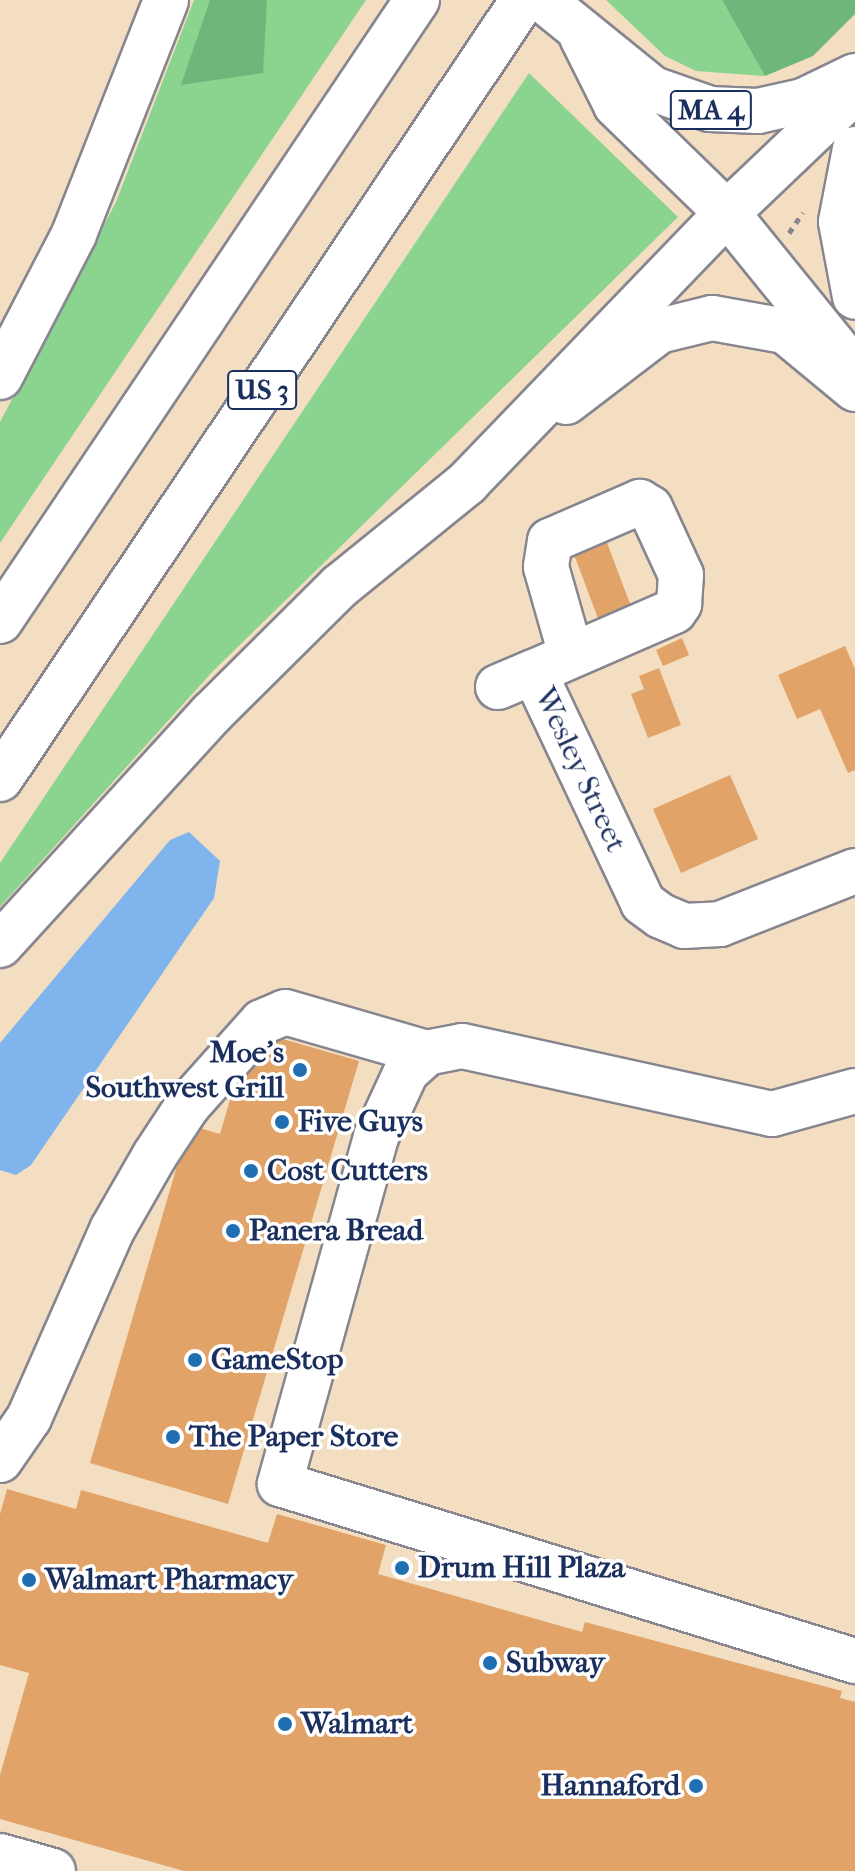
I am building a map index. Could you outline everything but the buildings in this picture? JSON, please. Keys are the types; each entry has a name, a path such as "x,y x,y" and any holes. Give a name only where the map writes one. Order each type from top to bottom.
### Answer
{"main road":[{"path":"0,377 80,219 166,0"},
{"path":"0,621 417,0"},
{"name":"US 3","path":"0,779 523,0"},
{"name":"MA 4","path":"543,0 582,37 653,89 710,109 758,111 803,101 855,76"},
{"path":"582,37 616,105 727,213 855,371"},
{"path":"514,437 727,213 855,91"},
{"path":"855,149 841,222 855,297"},
{"path":"0,945 329,597 514,437 659,331 712,318 785,331 855,389"},
{"name":"Wesley Street","path":"534,672 643,903 684,926 720,924 855,871"},
{"path":"0,1460 29,1418 112,1230 155,1155 188,1105 262,1022 285,1012 427,1053 462,1046 772,1114 854,1093"},
{"path":"427,1053 406,1072 376,1137 280,1484 855,1661"},
{"path":"0,1856 53,1871"}],"path":[{"path":"784,237 808,198"}],"green space":[{"path":"194,0 366,0 0,543 0,422 116,202"},
{"path":"210,0 267,0 263,73 181,85"},
{"path":"606,0 722,0 765,76 696,71 665,56"},
{"path":"722,0 855,0 855,14 813,56 765,76"},
{"path":"529,73 678,217 213,671 0,907 0,863"}],"water":[{"path":"189,832 220,861 214,898 31,1165 16,1175 0,1170 0,1043 170,840"}],"place":[{"name":"Moe's Southwest Grill","path":"300,1070"},
{"name":"Five Guys","path":"282,1122"},
{"name":"Cost Cutters","path":"251,1171"},
{"name":"Panera Bread","path":"233,1231"},
{"name":"GameStop","path":"195,1360"},
{"name":"The Paper Store","path":"173,1437"},
{"name":"Drum Hill Plaza","path":"402,1568"},
{"name":"Walmart Pharmacy","path":"29,1580"},
{"name":"Subway","path":"490,1663"},
{"name":"Walmart","path":"285,1724"},
{"name":"Hannaford","path":"696,1786"}]}
